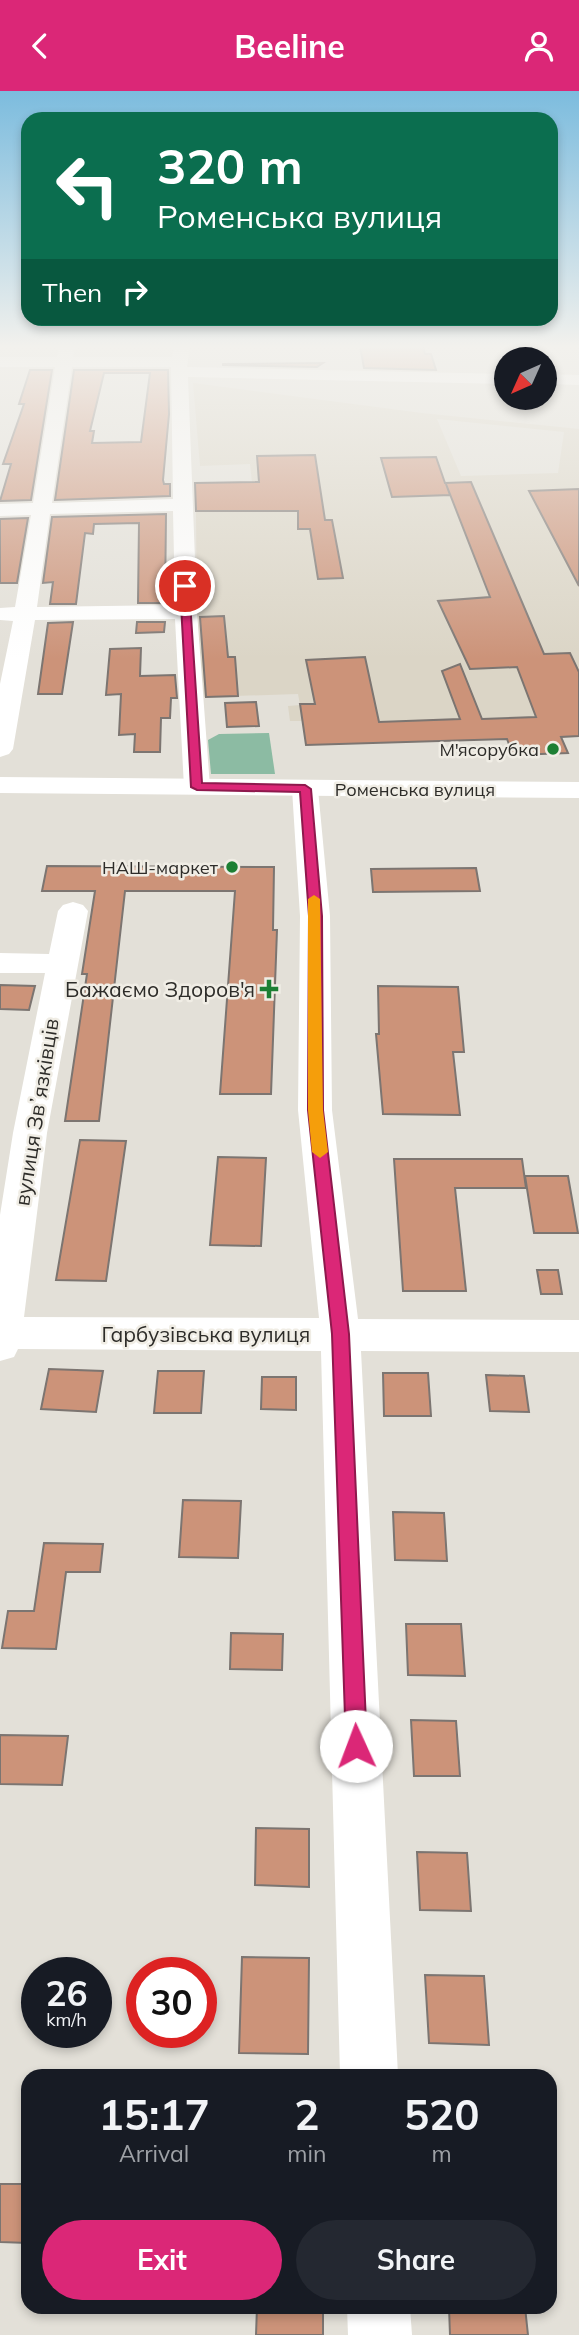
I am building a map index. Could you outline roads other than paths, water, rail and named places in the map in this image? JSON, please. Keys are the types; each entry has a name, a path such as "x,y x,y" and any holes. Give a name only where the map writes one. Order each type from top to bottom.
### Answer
{"main road":[{"name":"Роменська вулиця","path":"0,785 579,790"}],"street":[{"path":"0,749 26,614 50,450"},
{"path":"181,450 186,612 197,787"},
{"path":"0,510 181,505"},
{"path":"0,614 186,612"},
{"path":"305,789 315,916 315,1110 340,1334 369,2069"},
{"name":"вулиця Звʼязківців","path":"1,1337 15,1133 73,911"},
{"path":"0,963 61,964"},
{"name":"Гарбузівська вулиця","path":"1,1337 340,1334 579,1336"},
{"path":"379,2314 380,2335"}],"place":[{"name":"М'ясорубка","path":"553,749"},
{"name":"НАШ-маркет","path":"232,867"},
{"name":"Бажаємо Здоров'я","path":"269,989"}]}
